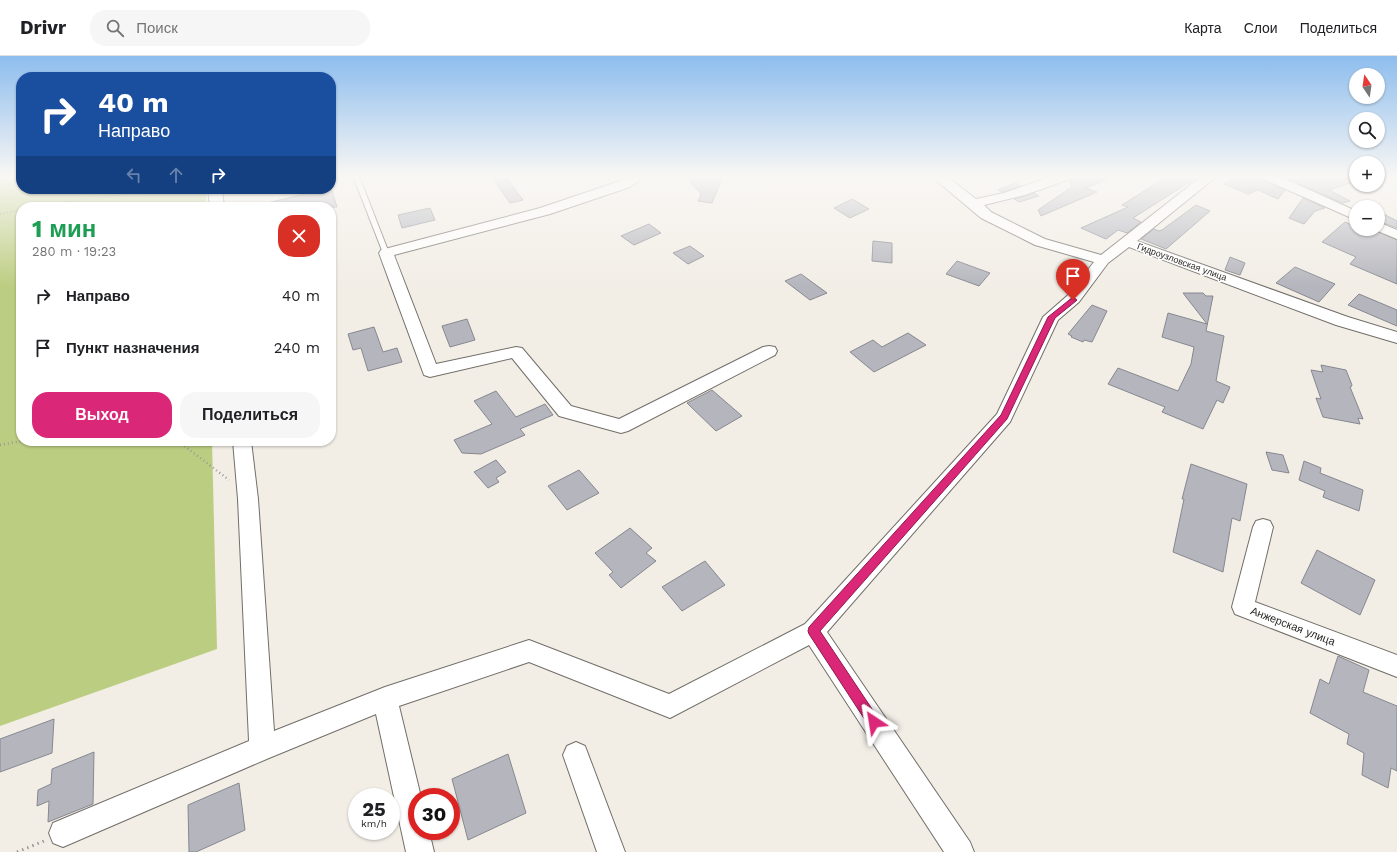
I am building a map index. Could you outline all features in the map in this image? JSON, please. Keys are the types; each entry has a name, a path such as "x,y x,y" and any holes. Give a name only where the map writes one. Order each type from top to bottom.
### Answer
{"street":[{"path":"538,213 386,253 430,371 516,352 565,411 621,426 769,351"},
{"path":"984,213 1040,242 1103,260"},
{"path":"1127,242 1162,213"},
{"path":"1385,229 1397,235"},
{"name":"Гидроузловская улица","path":"813,631 1004,417 1052,317 1073,300 1103,260 1127,242 1342,321 1397,338"},
{"path":"243,446 248,499 262,748"},
{"name":"Анжерская улица","path":"1263,527 1243,607 1397,666"},
{"path":"63,833 262,748 385,699 529,651 670,706 813,631 960,852"},
{"path":"385,699 420,852"},
{"path":"576,755 612,852"}],"lane":[{"path":"370,213 386,253"}],"path":[{"path":"0,445 16,442"},
{"path":"185,446 224,475 248,499"},
{"path":"17,852 63,833"}],"green space":[{"path":"0,213 16,213 16,446 212,446 217,649 0,726"}],"building":[{"path":"406,213 432,213 435,220 402,228 398,215"},
{"path":"842,213 860,213 850,218"},
{"path":"1040,213 1048,213 1041,216"},
{"path":"1114,213 1141,213 1133,218 1141,222 1127,233 1118,230 1106,239 1081,228"},
{"path":"1185,213 1208,213 1166,249 1141,239 1154,229 1159,231"},
{"path":"1292,213 1313,213 1304,224 1289,218"},
{"path":"1385,215 1397,221 1397,228 1385,224"},
{"path":"1345,222 1349,224 1349,236 1385,236 1385,235 1397,240 1397,284 1350,264 1356,257 1322,242"},
{"path":"649,224 661,233 634,245 621,236"},
{"path":"873,241 892,243 892,263 872,261"},
{"path":"690,246 704,256 688,264 673,253"},
{"path":"1230,257 1245,263 1240,275 1225,270"},
{"path":"957,261 990,273 979,286 946,274"},
{"path":"1295,267 1335,284 1319,302 1276,283"},
{"path":"801,274 827,293 810,300 785,281"},
{"path":"1183,293 1203,293 1206,296 1213,296 1206,331 1224,336 1216,381 1230,387 1223,403 1217,400 1203,429 1162,412 1165,407 1108,384 1118,368 1178,391 1191,364 1194,347 1162,337 1168,313 1207,324"},
{"path":"1359,294 1397,310 1397,326 1348,305"},
{"path":"1092,305 1107,311 1092,342 1084,340 1083,342 1071,337 1072,336 1068,334"},
{"path":"467,319 475,340 450,347 442,326"},
{"path":"374,327 383,352 397,348 402,362 368,371 361,348 353,350 348,334"},
{"path":"908,333 926,345 874,372 850,352 873,340 882,347"},
{"path":"1321,365 1346,370 1352,385 1350,387 1363,419 1358,418 1360,424 1323,417 1316,398 1321,399 1311,370 1323,372"},
{"path":"712,390 742,416 716,431 687,403"},
{"path":"496,391 516,417 545,404 553,415 520,429 525,435 481,454 462,453 454,440 492,424 474,401"},
{"path":"1266,452 1283,455 1289,473 1272,470"},
{"path":"496,460 506,472 496,478 499,482 488,488 474,472"},
{"path":"1304,461 1321,468 1320,473 1363,490 1359,511 1323,497 1325,491 1299,480"},
{"path":"1191,464 1247,484 1240,521 1232,518 1223,572 1173,552 1184,499 1182,499"},
{"path":"579,470 599,493 567,510 548,486"},
{"path":"630,528 652,548 646,553 656,561 621,588 609,575 613,572 595,553"},
{"path":"1317,550 1375,580 1360,615 1301,583"},
{"path":"705,561 725,585 682,611 662,587"},
{"path":"1338,656 1369,670 1363,692 1397,706 1397,771 1391,768 1388,788 1362,775 1364,753 1347,744 1349,734 1310,713 1320,679 1329,684"},
{"path":"54,719 52,753 0,772 0,739"},
{"path":"94,752 93,804 48,822 49,801 37,806 38,790 51,784 52,769"},
{"path":"508,754 526,813 468,840 460,810 460,788 454,788 452,779"},
{"path":"239,783 245,830 196,852 189,852 188,805"}],"route":[{"path":"874,722 813,631 1004,417 1052,317 1073,300"}]}
